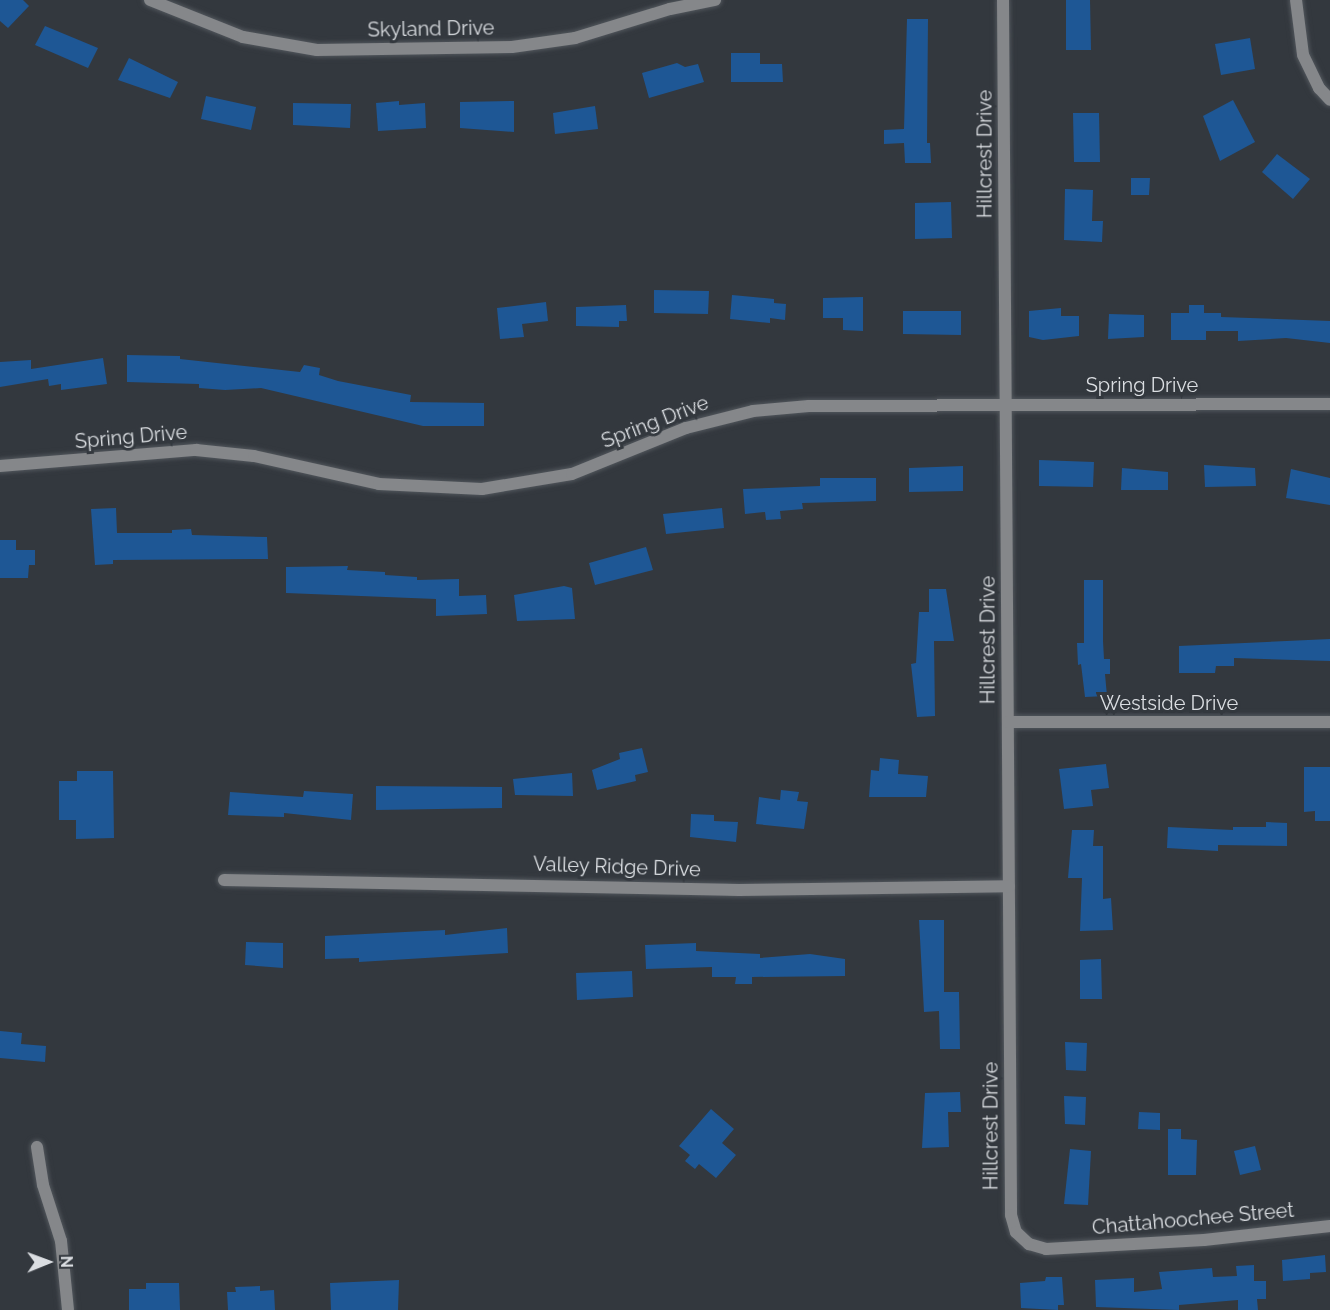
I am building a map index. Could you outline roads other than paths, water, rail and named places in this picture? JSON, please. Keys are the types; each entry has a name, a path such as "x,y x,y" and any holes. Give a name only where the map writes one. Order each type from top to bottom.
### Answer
{"street":[{"name":"Skyland Drive","path":"150,0 243,38 317,50 512,47 575,38 670,9 715,0"},
{"name":"Hillcrest Drive","path":"1003,0 1011,1215 1016,1232 1029,1244 1059,1249"},
{"path":"1296,0 1304,55 1319,88 1330,100"},
{"name":"Spring Drive","path":"0,466 196,450 254,456 380,484 482,489 572,474 686,428 753,411 809,406 1330,404"},
{"name":"Westside Drive","path":"1008,722 1330,722"},
{"name":"Valley Ridge Drive","path":"224,880 739,890 1009,886"},
{"path":"37,1147 43,1185 61,1241 68,1310"},
{"name":"Chattahoochee Street","path":"1059,1249 1204,1240 1330,1226"}]}
